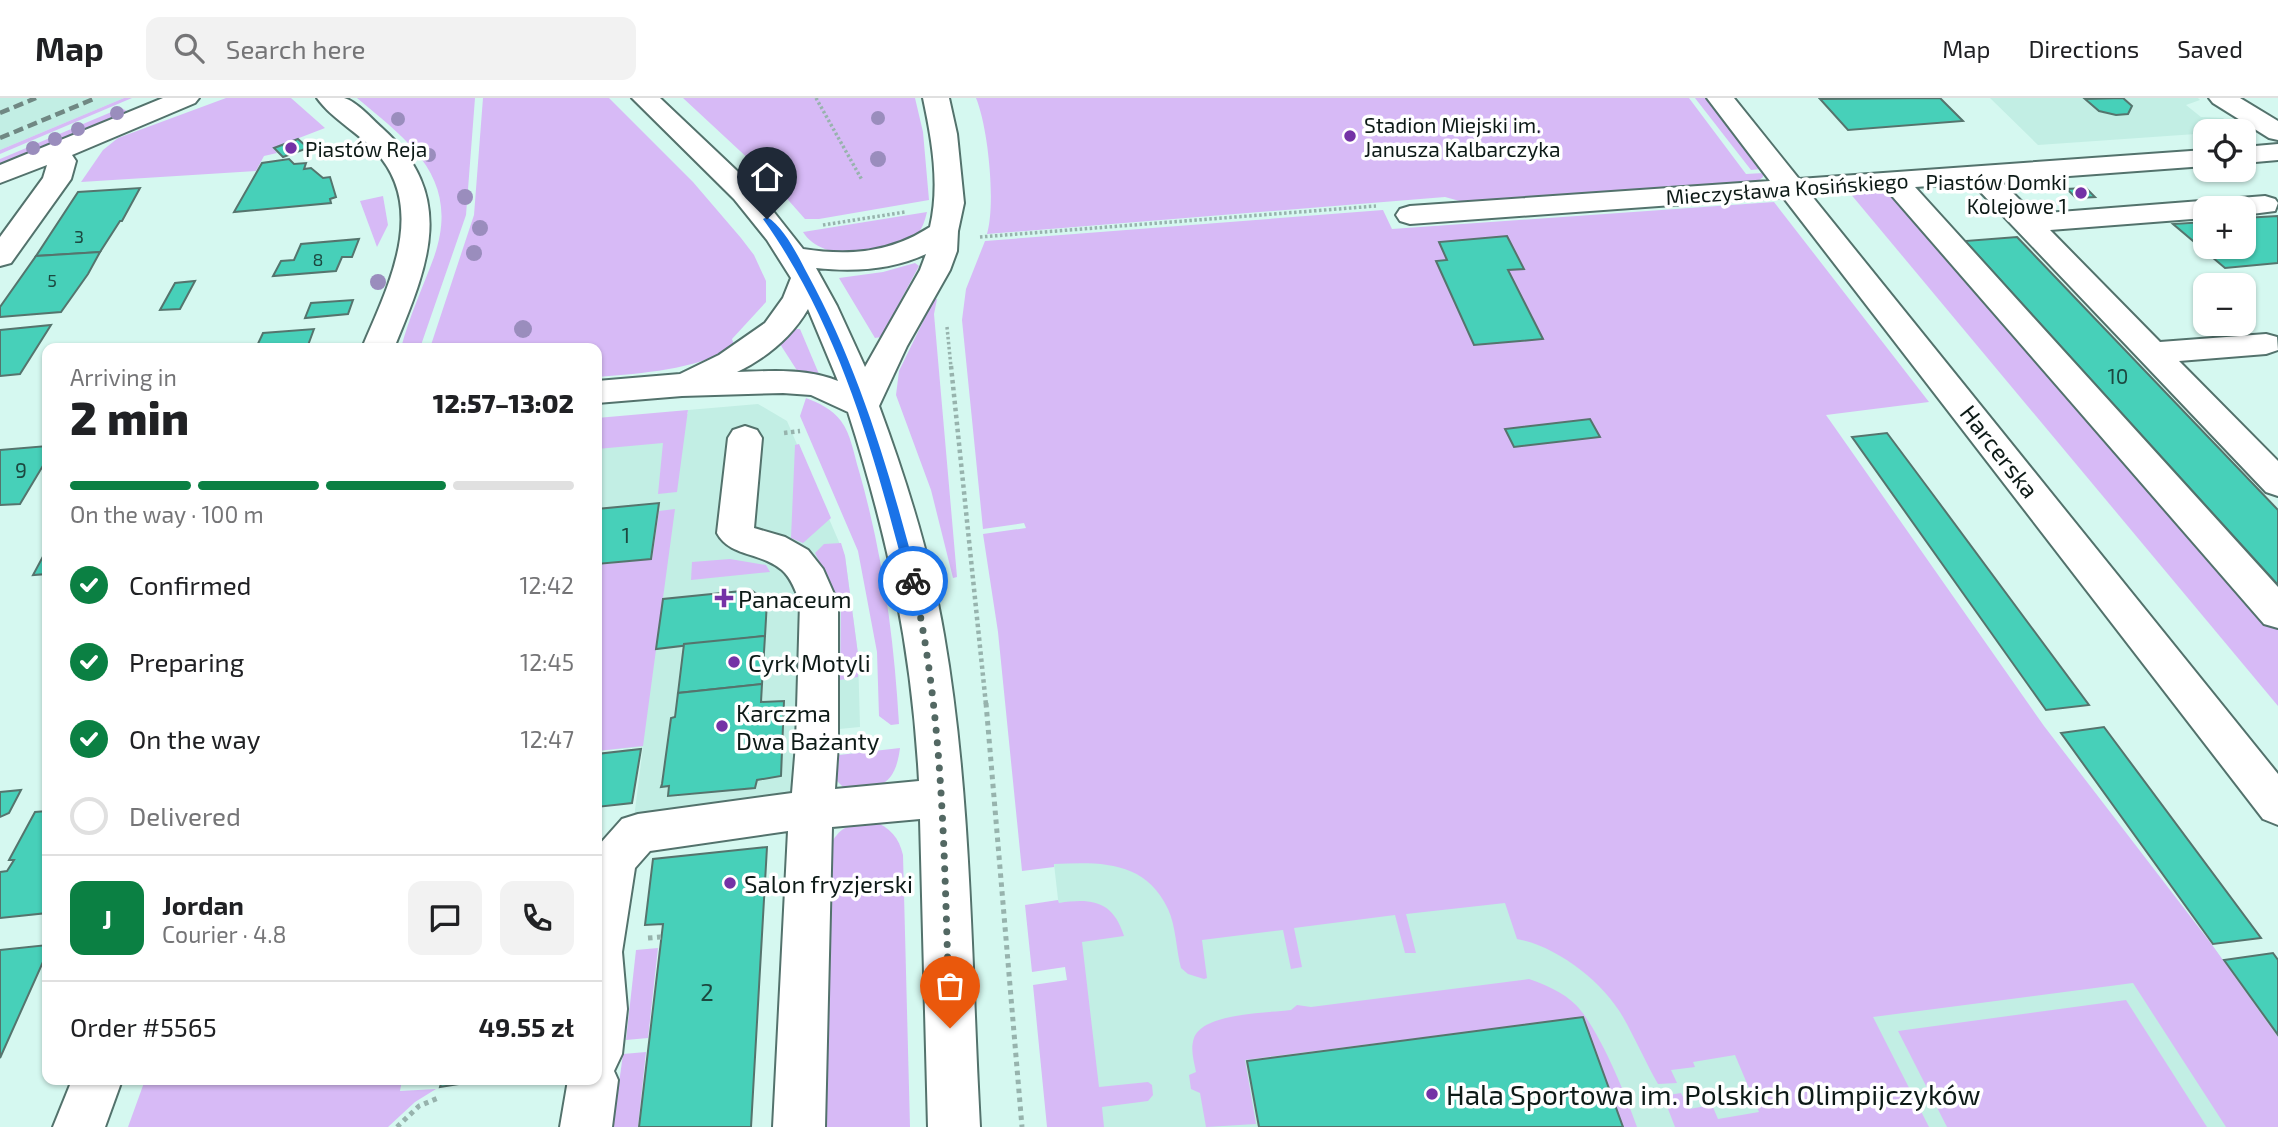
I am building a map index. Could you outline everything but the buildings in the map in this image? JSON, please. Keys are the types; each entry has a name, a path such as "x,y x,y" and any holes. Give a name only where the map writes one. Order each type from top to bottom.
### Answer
{"street":[{"path":"0,176 186,98"},
{"path":"330,98 400,164 418,206 418,235 413,254 380,343"},
{"path":"645,98 744,195 800,267 836,340 863,405 889,490 921,618 928,659 940,798 954,1127"},
{"path":"936,98 944,134 950,203 958,234"},
{"name":"Harcerska","path":"1720,98 2278,806"},
{"path":"2222,98 2278,132"},
{"path":"0,257 57,179 62,161 54,152"},
{"path":"2256,154 2278,152"},
{"name":"Mieczysława Kosińskiego","path":"1410,215 2193,159"},
{"path":"2158,161 2197,196"},
{"path":"1979,174 2278,483"},
{"path":"1893,180 2278,612"},
{"path":"2256,206 2265,205"},
{"path":"2024,223 2193,210"},
{"path":"800,267 870,262 958,234"},
{"path":"863,405 891,346 935,270 942,251 958,234"},
{"path":"682,385 738,359 764,342 793,312 800,267"},
{"path":"2151,353 2266,344"},
{"path":"602,392 682,385 801,383 840,394 863,405"},
{"path":"745,438 735,533 743,539 772,547 795,559 810,579 818,603 817,744 799,1127"},
{"path":"602,934 614,860 638,833 940,798"},
{"path":"602,995 602,1016"},
{"path":"79,1127 95,1085"},
{"path":"586,1127 592,1085"}],"path":[{"path":"816,98 862,180"},
{"path":"958,234 1001,237 1381,205 1410,215"},
{"path":"817,226 906,211"},
{"path":"947,322 973,591 980,632 1022,1127"},
{"path":"397,1127 419,1106 438,1098"}],"shaded area":[{"path":"0,98 124,98 0,150"},
{"path":"124,98 132,98 0,154 0,150"},
{"path":"226,98 291,98 325,128 273,148 277,153 264,156 256,171 81,182 103,150 118,138"},
{"path":"357,98 475,98 466,215 422,343 403,343 434,257 441,230 441,206 436,184 426,165 396,131"},
{"path":"483,98 609,98 693,182 741,238 754,255 766,281 766,302 732,339 735,348 684,366 650,372 602,377 602,343 432,343 474,215"},
{"path":"683,98 915,98 923,132 929,200 819,219 805,219 766,175"},
{"name":"Stadion Miejski im. Janusza Kalbarczyka","path":"976,98 1689,98 1746,174 1763,173 1763,177 1757,182 1478,206 1445,197 987,234 991,185 984,127"},
{"path":"1695,98 1706,98 1762,169 1751,170"},
{"path":"1990,98 2198,98 2200,100 2186,105 2201,117 2224,119 2193,119 2193,134 2038,145"},
{"path":"121,108 129,112 0,167 0,159"},
{"path":"1917,187 2278,594 2278,706 1849,192"},
{"path":"383,196 388,225 377,247 360,201"},
{"path":"1774,202 1929,402 1826,415 2044,726 2210,942 2278,1037 2278,1127 2226,1127 2133,983 1873,1017 1929,1127 1675,1127 1663,1096 1681,1093 1689,1109 1712,1105 1718,1119 1759,1112 1735,1055 1693,1062 1695,1067 1671,1070 1677,1083 1658,1084 1623,1017 1604,991 1578,968 1548,949 1517,939 1505,903 1406,914 1416,953 1405,953 1395,915 1294,928 1302,967 1291,969 1283,930 1202,940 1207,978 1204,979 1188,974 1181,968 1168,909 1147,881 1134,873 1120,867 1088,863 1054,864 1054,867 1022,871 998,632 983,534 1026,528 1024,523 983,529 962,320 966,289 985,241 1383,210 1392,229"},
{"path":"927,212 915,236 889,249 873,252 840,253 825,249 812,242 803,232"},
{"path":"915,263 919,266 881,337 875,338 839,278 883,272"},
{"path":"934,299 937,299 934,314 957,577 953,578 931,490 896,395 899,371"},
{"path":"796,329 800,329 819,374 798,372 780,344"},
{"path":"806,398 825,407 837,417 852,445 881,565 894,660 899,724 891,725 879,716 877,652 858,551 800,416"},
{"path":"758,404 787,421 845,556 858,654 860,727 839,729 837,781 831,795 634,818 643,747 602,751 602,423 688,414 688,410"},
{"path":"688,410 677,492 658,494 663,443 602,449 602,418"},
{"path":"799,444 831,518 803,543 791,538 795,445"},
{"path":"675,509 643,746 602,750 602,564 652,559 659,511"},
{"path":"841,543 858,654 858,677 840,680 841,604 815,553 824,544"},
{"path":"730,559 766,565 770,572 691,580 692,562"},
{"path":"900,748 894,770 884,783 846,790 837,781 839,755"},
{"path":"873,821 893,834 903,855 910,1127 823,1127 829,848 846,827"},
{"path":"1050,829 2210,942 2278,1037 2278,1127 1084,1127"},
{"path":"1058,900 1059,903 1082,901 1100,904 1114,915 1124,936 1082,942 1099,1087 1148,1082 1152,1085 1153,1095 1148,1101 1102,1107 1104,1127 1047,1127 1033,985 1067,980 1065,967 1032,972 1025,905"},
{"path":"658,948 648,1038 626,1040 636,950"},
{"path":"1529,979 1566,996 1585,1016 1611,1063 1637,1127 1623,1127 1583,1017 1245,1060 1256,1124 1206,1127 1200,1093 1191,1089 1189,1075 1196,1072 1192,1051 1194,1038 1200,1030 1222,1019 1291,1010 1297,1005 1311,1007"},
{"path":"2126,1000 2207,1127 1947,1127 1898,1031"},
{"path":"646,1052 638,1127 613,1127 623,1054"},
{"path":"143,1085 401,1085 400,1091 436,1089 415,1102 388,1127 128,1127"}],"railway":[{"path":"0,113 36,98"},
{"path":"0,138 96,98"}],"way so far":[{"path":"913,581 928,659 940,798 950,1028"}],"place":[{"name":"Stadion Miejski im. Janusza Kalbarczyka","path":"1350,136"},
{"name":"Piastów Reja","path":"291,148"},
{"name":"Piastów Domki Kolejowe 1","path":"2081,193"},
{"name":"Panaceum","path":"724,598"},
{"name":"Cyrk Motyli","path":"734,662"},
{"name":"Karczma Dwa Bażanty","path":"722,726"},
{"name":"Salon fryzjerski","path":"730,883"},
{"name":"Hala Sportowa im. Polskich Olimpijczyków","path":"1432,1094"}],"route":[{"path":"767,219 794,256 821,307 863,405 913,581"}]}
